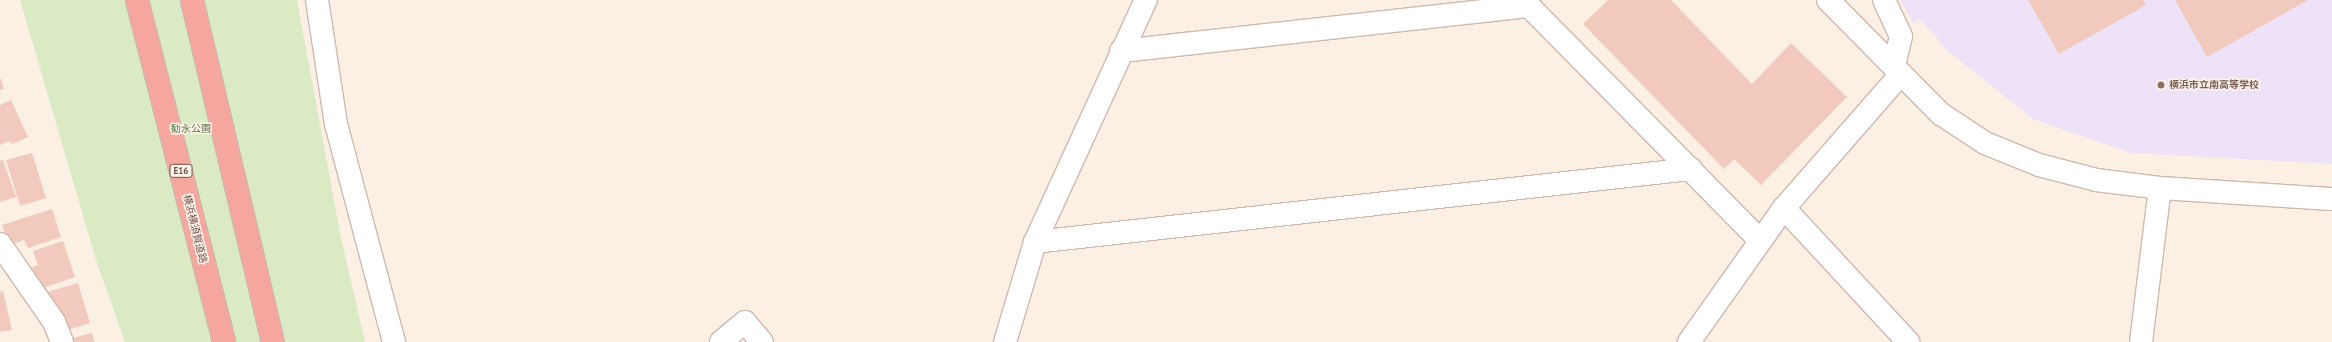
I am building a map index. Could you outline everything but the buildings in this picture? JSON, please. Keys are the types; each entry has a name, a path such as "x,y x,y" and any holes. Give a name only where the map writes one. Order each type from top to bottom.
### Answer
{"highway":[{"name":"横浜横須賀道路","path":"137,0 224,342"},
{"path":"192,0 274,342"}],"street":[{"path":"318,0 336,124 394,342"},
{"path":"1004,342 1035,242 1121,51 1146,0"},
{"path":"1828,0 1941,114 1985,143 2038,165 2082,176 2160,188 2332,199"},
{"path":"1689,342 1784,208 1898,70 1901,36 1884,0"},
{"path":"1121,51 1526,3 1760,240"},
{"path":"1035,242 1691,169"},
{"path":"2141,342 2160,188"},
{"path":"1784,208 1908,342"},
{"path":"0,244 54,322 62,342"},
{"path":"721,342 745,322 762,342"}],"shaded area":[{"name":"横浜市立南高等学校","path":"1900,0 2332,0 2332,164 2131,153 2033,119 1948,51 1920,19 1913,23"}],"green space":[{"name":"勧永公園","path":"20,0 297,0 341,238 365,342 125,342 96,260"}],"place":[{"name":"横浜市立南高等学校","path":"2161,85"}]}
